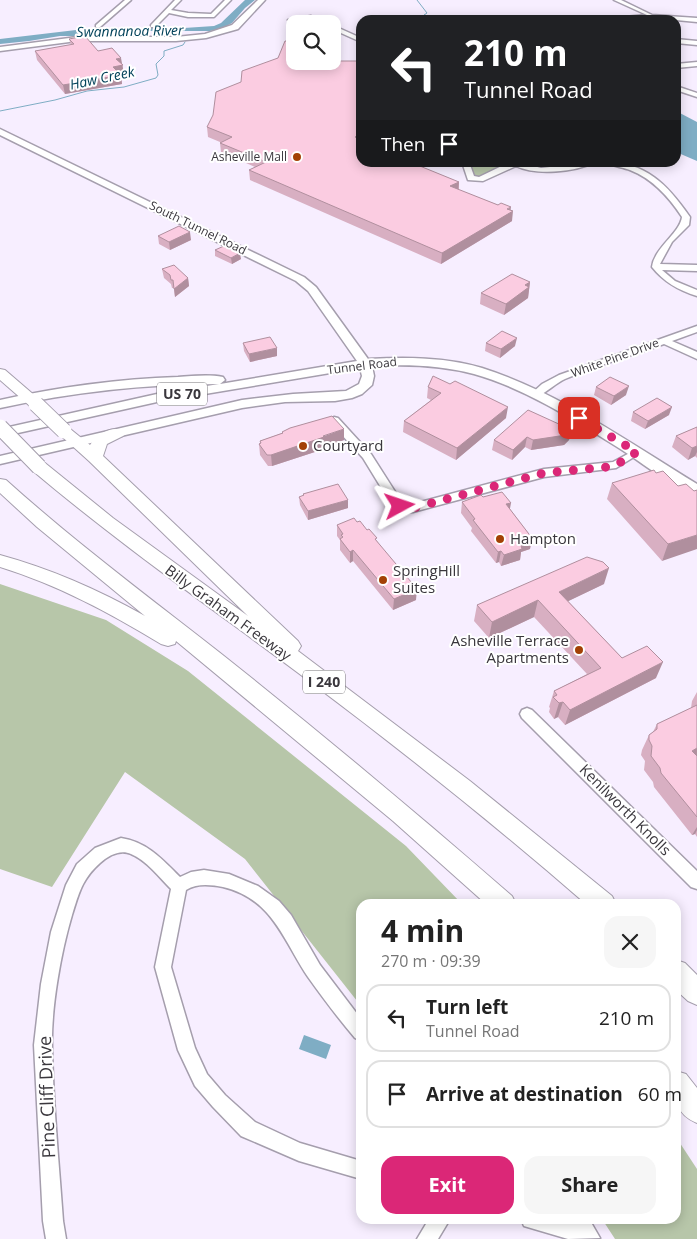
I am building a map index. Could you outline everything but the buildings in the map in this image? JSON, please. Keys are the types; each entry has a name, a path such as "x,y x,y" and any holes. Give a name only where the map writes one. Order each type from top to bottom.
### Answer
{"highway":[{"path":"0,373 95,457 199,559 310,663 316,675"},
{"name":"Billy Graham Freeway","path":"0,427 39,468 76,499 154,560 316,675 525,836 598,899"},
{"path":"95,457 95,449 101,440 118,433"},
{"path":"0,484 85,559 217,662 401,814 498,899"},
{"path":"0,560 44,574 78,588 179,645 217,662"},
{"path":"681,977 697,992"},
{"path":"681,1090 697,1109"}],"main road":[{"path":"0,48 88,38 176,39 206,36 235,27 262,0"},
{"name":"South Tunnel Road","path":"0,132 300,279 312,289 365,363"},
{"name":"Tunnel Road","path":"0,433 157,398 365,363 400,361 450,364 478,370 536,394 637,452 697,490"},
{"path":"0,460 70,436 118,433 251,402 355,394 366,385 368,376 365,363"},
{"path":"0,404 135,381 198,379 256,382"}],"street":[{"path":"98,26 128,0"},
{"path":"153,26 178,0"},
{"path":"168,11 188,15 212,16 228,0"},
{"path":"617,0 653,15"},
{"path":"681,18 697,20"},
{"path":"341,31 356,38"},
{"path":"681,41 697,43"},
{"path":"681,66 697,64"},
{"path":"681,90 697,95"},
{"path":"467,167 471,178 480,179 506,167"},
{"path":"525,167 543,169 557,167"},
{"path":"630,167 642,172 672,196 686,217 684,225 669,241 656,267"},
{"path":"656,267 697,268"},
{"path":"656,267 666,280 697,293"},
{"name":"White Pine Drive","path":"536,394 545,386 562,377 697,329"},
{"path":"665,341 697,356"},
{"path":"334,420 367,456 397,504 404,508 413,508 544,473 616,465 637,452"},
{"name":"Kenilworth Knolls","path":"527,714 697,882"},
{"name":"Pine Cliff Drive","path":"56,1239 52,1221 43,1045 49,984 59,932 74,885 82,869 100,853 122,845 134,847 149,857 179,886"},
{"path":"356,1026 344,1013 307,960 281,915 258,893 236,883 213,879 193,879 179,886 173,924 162,967 186,1050 201,1080 219,1101 248,1129 299,1152 356,1169"},
{"path":"428,1239 437,1224"},
{"path":"547,1224 590,1237"},
{"path":"581,1224 590,1237"}],"green space":[{"path":"467,167 508,167 480,179 471,178"},
{"path":"532,167 559,167 543,169"},
{"path":"0,584 106,620 188,671 406,846 457,899 356,899 356,1000 245,859 125,772 52,887 0,869"},
{"path":"681,1145 697,1169 697,1239 615,1239 605,1224 681,1224"}],"water":[{"name":"Swannanoa River","path":"245,0 255,0 232,23 223,28 210,31 148,31 93,36 60,36 0,44 0,39 76,30 214,26 221,23"},
{"path":"681,114 697,122 697,161 681,154"},
{"path":"304,1035 331,1045 326,1059 299,1049"}],"waterway":[{"path":"417,0 427,13 424,15"},
{"name":"Haw Creek","path":"0,111 55,100 87,91 124,87 156,78 158,75 156,64 164,56 164,51 183,45 185,42"}],"place":[{"name":"Asheville Mall","path":"297,157"},
{"name":"Courtyard","path":"303,446"},
{"name":"Hampton","path":"500,539"},
{"name":"SpringHill Suites","path":"383,580"},
{"name":"Asheville Terrace Apartments","path":"579,650"}],"route":[{"path":"400,506 413,508 544,473 595,469 616,465 637,452 579,418"}]}
